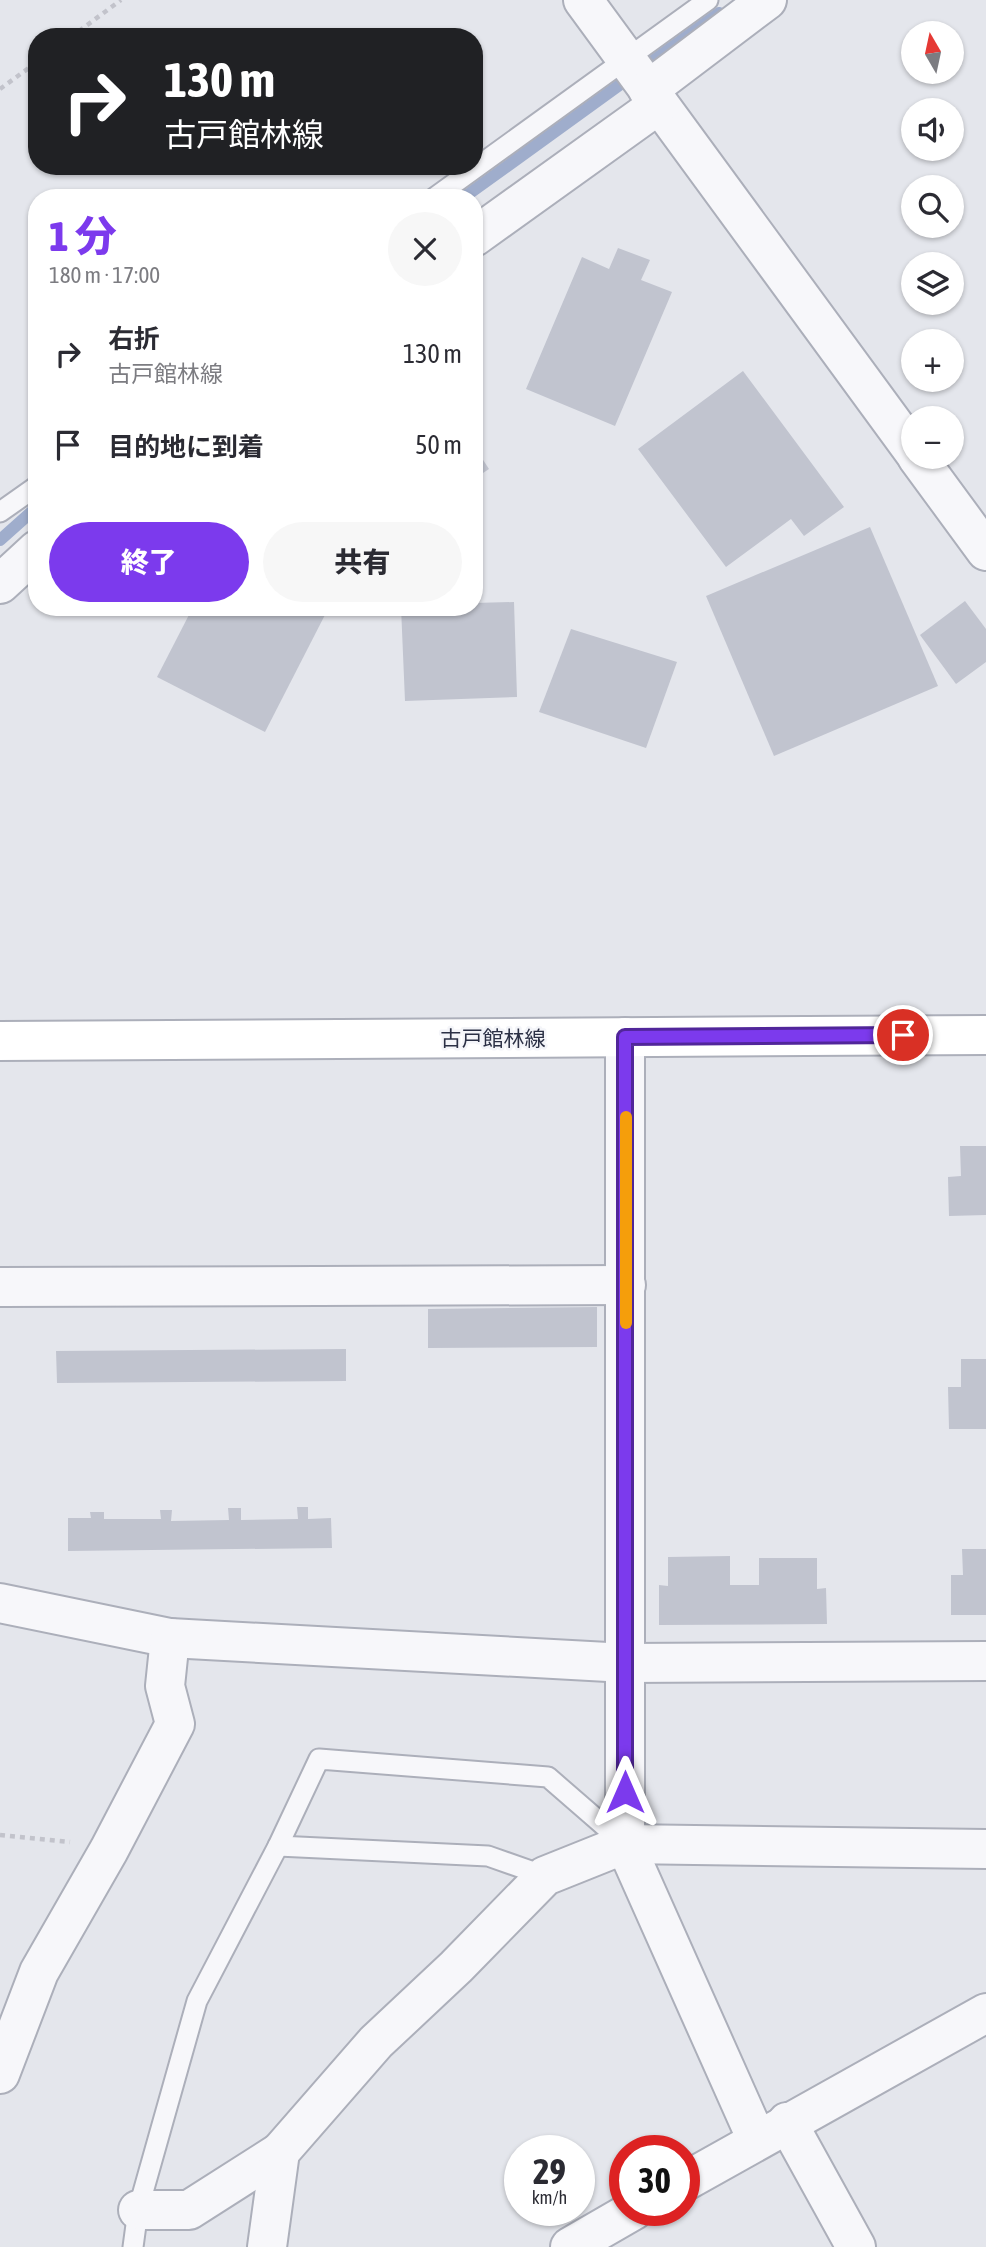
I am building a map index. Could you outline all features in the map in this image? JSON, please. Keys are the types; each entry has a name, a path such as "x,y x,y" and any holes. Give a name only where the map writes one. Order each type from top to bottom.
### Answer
{"main road":[{"name":"古戸館林線","path":"0,1041 986,1035"}],"street":[{"path":"583,0 901,434"},
{"path":"483,230 653,98 767,0"},
{"path":"926,469 986,551"},
{"path":"0,584 28,558"},
{"path":"625,1037 625,1844 772,2131 856,2247"},
{"path":"0,1287 626,1285"},
{"path":"0,1603 170,1638 626,1664 986,1661"},
{"path":"0,2074 39,1972 109,1850 175,1724 165,1686 170,1638"},
{"path":"138,2210 189,2210 280,2152 376,2042 456,1967 545,1875 625,1844 986,1849"},
{"path":"700,2173 986,2013"},
{"path":"267,2247 280,2152"},
{"path":"570,2247 609,2224"}],"lane":[{"path":"483,163 708,0"},
{"path":"446,189 466,175"},
{"path":"0,512 28,492"},
{"path":"133,2247 138,2210 197,2000 278,1846 319,1759 548,1777 625,1844"},
{"path":"278,1846 488,1856 545,1875"}],"path":[{"path":"83,28 121,0"},
{"path":"0,89 28,69"},
{"path":"0,1835 42,1838 109,1850"}],"building":[{"path":"618,248 650,260 641,280 672,292 615,426 526,389 582,257 609,269"},
{"path":"743,371 844,507 804,536 791,519 726,567 638,449"},
{"path":"483,460 489,469 483,473"},
{"path":"870,527 938,686 774,756 706,596"},
{"path":"965,601 986,629 986,662 956,684 920,635"},
{"path":"514,602 517,697 405,701 401,616 483,616 483,603"},
{"path":"188,616 324,616 265,732 157,677"},
{"path":"571,629 677,662 646,748 539,712"},
{"path":"960,1146 986,1146 986,1215 949,1216 948,1177 961,1176"},
{"path":"597,1307 597,1347 428,1348 428,1309"},
{"path":"346,1349 346,1381 57,1383 56,1351"},
{"path":"961,1359 986,1359 986,1429 949,1429 948,1387 961,1387"},
{"path":"297,1507 308,1507 308,1519 331,1518 332,1548 68,1551 68,1518 91,1518 90,1512 104,1512 104,1519 161,1519 160,1510 172,1510 171,1521 229,1520 228,1508 241,1508 241,1520 298,1519"},
{"path":"962,1549 986,1549 986,1615 951,1615 951,1575 963,1575"},
{"path":"730,1556 730,1585 759,1585 759,1558 817,1558 817,1589 826,1588 827,1624 659,1625 659,1585 668,1586 668,1557"}],"waterway":[{"path":"475,189 719,13"},
{"path":"0,540 28,515"}],"slow traffic":[{"path":"626,1117 626,1323"}],"route":[{"path":"625,1792 625,1037 903,1035"}]}
